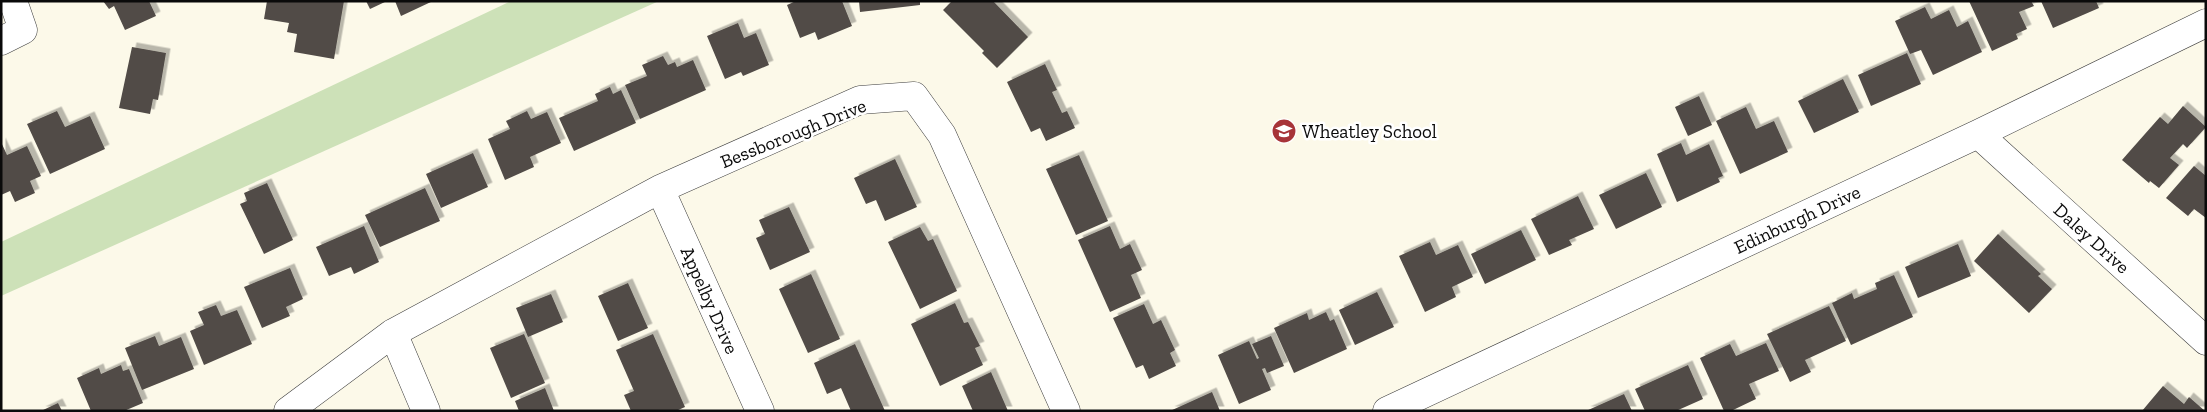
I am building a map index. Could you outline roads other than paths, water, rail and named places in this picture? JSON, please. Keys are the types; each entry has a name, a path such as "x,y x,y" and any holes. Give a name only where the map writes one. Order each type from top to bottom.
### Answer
{"street":[{"path":"1,41 23,30 13,1"},
{"name":"Edinburgh Drive","path":"1387,411 1436,401 2206,23"},
{"name":"Bessborough Drive","path":"288,411 393,333 660,189 860,100 914,96 942,135 1066,411"},
{"name":"Daley Drive","path":"1978,134 2206,341"},
{"name":"Appelby Drive","path":"660,189 760,411"},
{"path":"393,333 426,411"}],"place":[{"name":"Wheatley School","path":"1284,131"}]}
